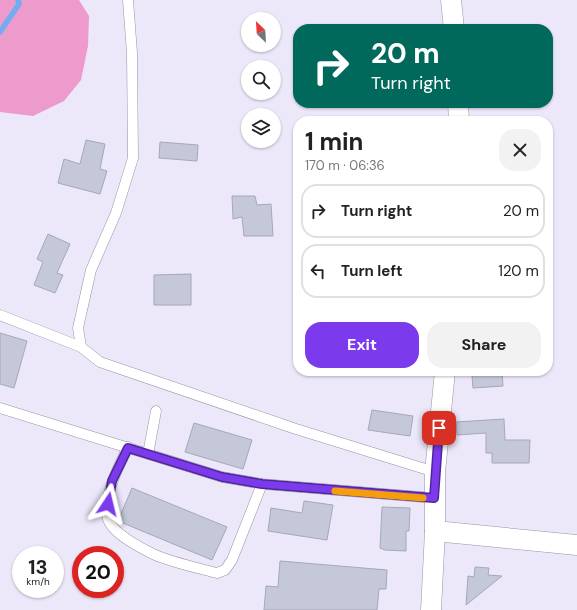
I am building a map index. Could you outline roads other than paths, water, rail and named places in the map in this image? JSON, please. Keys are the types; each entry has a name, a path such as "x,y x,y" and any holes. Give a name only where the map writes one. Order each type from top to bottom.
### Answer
{"street":[{"path":"451,0 453,24"},
{"path":"431,610 435,531 435,472 445,376"},
{"path":"435,531 577,545"}],"lane":[{"path":"81,347 78,328 91,270 116,213 132,158 132,53 128,0"},
{"path":"0,315 81,347 100,362 296,429 435,472"},
{"path":"0,408 222,477 262,484 434,498"},
{"path":"148,454 156,411"},
{"path":"128,448 112,481 106,515 109,523 115,531 154,554 218,573 225,570 232,560 262,484"}],"waterway":[{"path":"0,32 19,4 18,0"}]}
